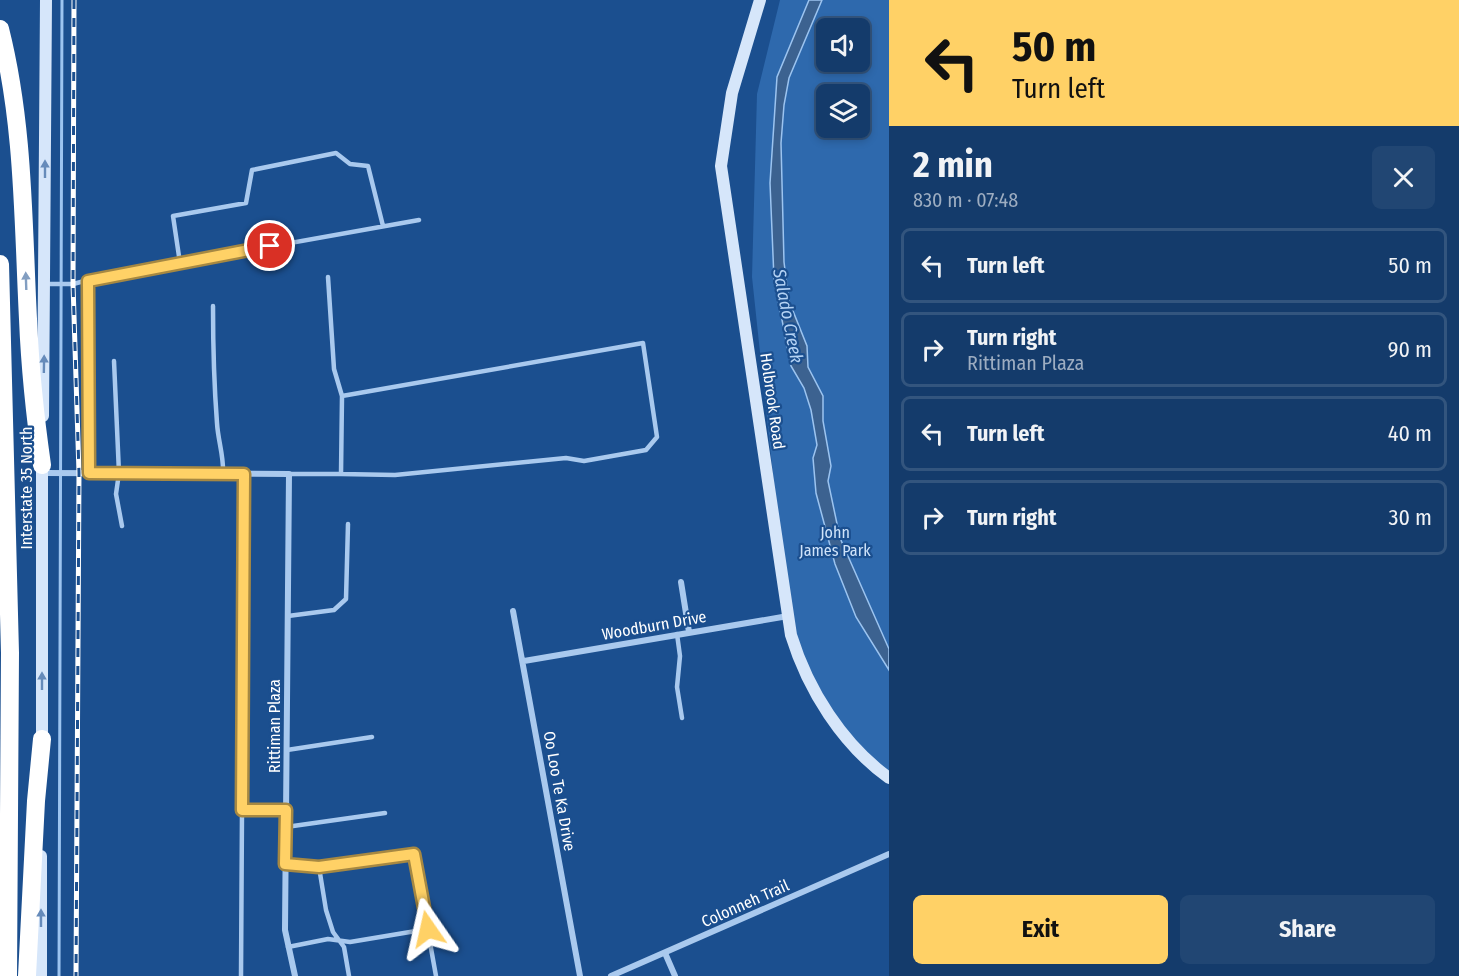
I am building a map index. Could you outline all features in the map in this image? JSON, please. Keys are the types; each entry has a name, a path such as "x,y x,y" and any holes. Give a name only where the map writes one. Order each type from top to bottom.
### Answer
{"highway":[{"path":"0,28 13,96 22,163 33,400 47,470"},
{"path":"0,264 10,653 8,976"},
{"path":"27,976 36,801 42,739"}],"main road":[{"name":"Interstate 35 North","path":"41,976 42,739 51,284 46,0"},
{"name":"Holbrook Road","path":"760,0 732,93 721,166 789,616 797,656 828,713 873,766 889,778"}],"street":[{"path":"47,470 66,473 289,474"},
{"name":"Rittiman Plaza","path":"289,474 285,864 288,947 295,976"},
{"path":"681,582 689,632"},
{"name":"Oo Loo Te Ka Drive","path":"513,611 580,976"},
{"name":"Woodburn Drive","path":"524,661 789,616"},
{"name":"Colonneh Trail","path":"611,976 889,854"},
{"path":"665,953 675,976"}],"lane":[{"path":"180,263 173,216 246,203 252,170 324,155 336,153 350,164 368,166 383,226"},
{"path":"51,284 88,281 419,219"},
{"path":"328,277 334,369 342,396 341,474"},
{"path":"88,281 89,473"},
{"path":"213,306 214,380 218,431 224,453 223,474"},
{"path":"289,474 395,475 566,458 584,461 646,450 657,436 643,343 342,396"},
{"path":"114,361 119,473 116,495 122,526"},
{"path":"241,976 244,474"},
{"path":"288,616 334,610 346,599 348,524"},
{"path":"677,634 680,656 676,687 682,718"},
{"path":"287,750 372,737"},
{"path":"242,810 286,810"},
{"path":"286,827 385,813"},
{"path":"285,864 319,867 414,854 436,976"},
{"path":"319,867 326,910 333,932 340,940 349,976"},
{"path":"288,947 328,939 350,942 428,929"}],"green space":[{"name":"John James Park","path":"780,0 889,0 889,777 836,724 807,676 788,616 752,277 757,94"}],"water":[{"name":"Salado Creek","path":"809,0 822,0 789,78 784,105 781,143 784,262 789,301 807,346 808,367 823,396 823,421 831,466 828,481 840,538 889,649 889,670 856,617 835,564 816,493 813,458 817,445 811,410 804,388 791,366 774,279 770,183 777,77"}],"waterway":[{"path":"59,976 62,0"}],"railway":[{"path":"74,0 73,284 79,473 76,976"}],"route":[{"path":"270,246 88,281 89,473 244,474 242,810 286,810 285,864 319,867 414,854 428,929"}]}
